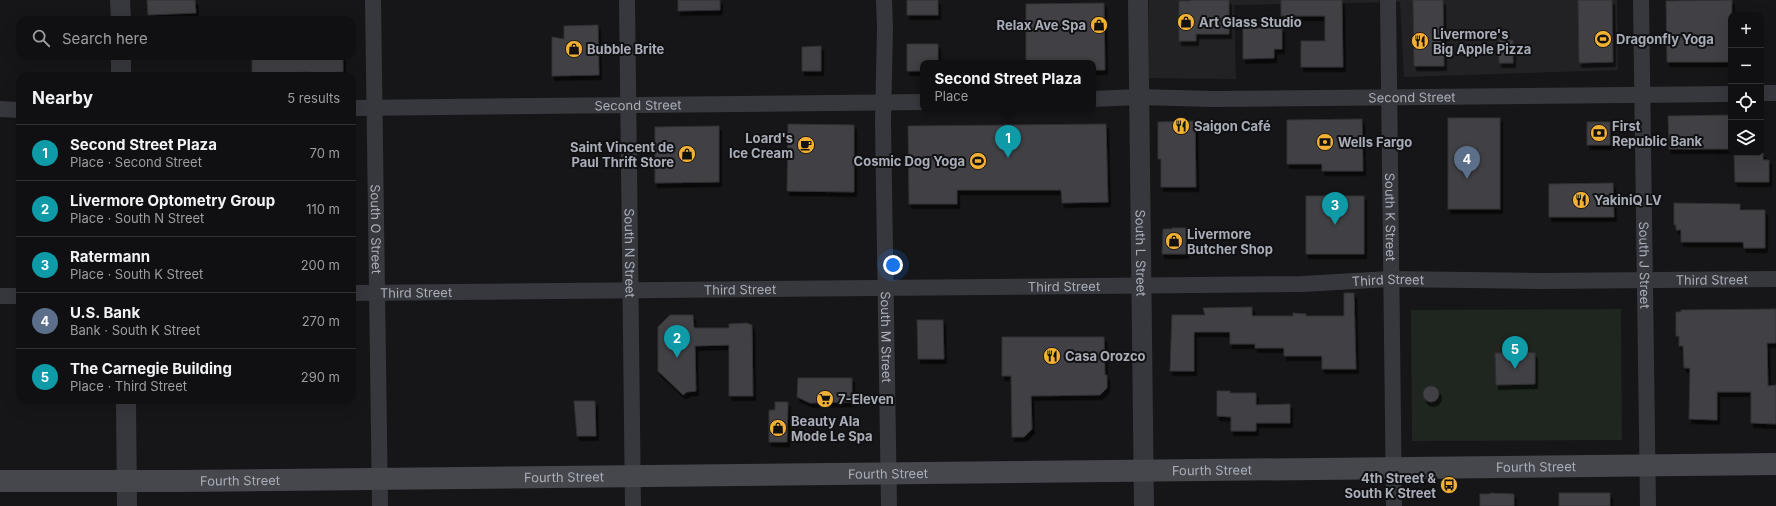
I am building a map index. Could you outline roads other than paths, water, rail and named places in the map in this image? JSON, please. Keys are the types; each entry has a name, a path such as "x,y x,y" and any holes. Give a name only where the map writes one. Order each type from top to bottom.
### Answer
{"main road":[{"name":"Fourth Street","path":"0,481 127,481 1776,464"}],"street":[{"path":"120,0 121,16"},
{"name":"South O Street","path":"373,0 380,506"},
{"name":"South N Street","path":"627,0 634,476 633,506"},
{"name":"South M Street","path":"884,0 889,506"},
{"name":"South L Street","path":"1138,0 1144,506"},
{"name":"South K Street","path":"1388,0 1390,279 1394,506"},
{"name":"South J Street","path":"1641,0 1648,506"},
{"path":"121,60 121,72"},
{"path":"1764,93 1776,93"},
{"name":"Second Street","path":"1096,99 1138,97 1214,99 1728,94"},
{"name":"Second Street","path":"356,108 920,102"},
{"path":"0,109 16,110"},
{"name":"Third Street","path":"356,293 1302,284 1390,279 1533,281 1776,279"},
{"path":"0,296 16,296"},
{"path":"126,404 126,506"}],"place":[{"name":"Art Glass Studio","path":"1186,22"},
{"name":"Relax Ave Spa","path":"1099,25"},
{"name":"Dragonfly Yoga","path":"1603,39"},
{"name":"Livermore's Big Apple Pizza","path":"1420,41"},
{"name":"Bubble Brite","path":"574,49"},
{"name":"Saigon Café","path":"1181,126"},
{"name":"First Republic Bank","path":"1599,133"},
{"name":"Wells Fargo","path":"1325,142"},
{"name":"Loard's Ice Cream","path":"806,145"},
{"name":"Saint Vincent de Paul Thrift Store","path":"687,154"},
{"name":"Second Street Plaza","path":"1008,158"},
{"name":"Cosmic Dog Yoga","path":"978,161"},
{"name":"U.S. Bank","path":"1467,179"},
{"name":"YakiniQ LV","path":"1581,200"},
{"name":"Ratermann","path":"1335,225"},
{"name":"Livermore Butcher Shop","path":"1174,241"},
{"name":"Casa Orozco","path":"1052,356"},
{"name":"Livermore Optometry Group","path":"677,358"},
{"name":"The Carnegie Building","path":"1515,369"},
{"name":"7-Eleven","path":"825,399"},
{"name":"Beauty Ala Mode Le Spa","path":"778,428"},
{"name":"4th Street & South K Street","path":"1449,485"}]}
